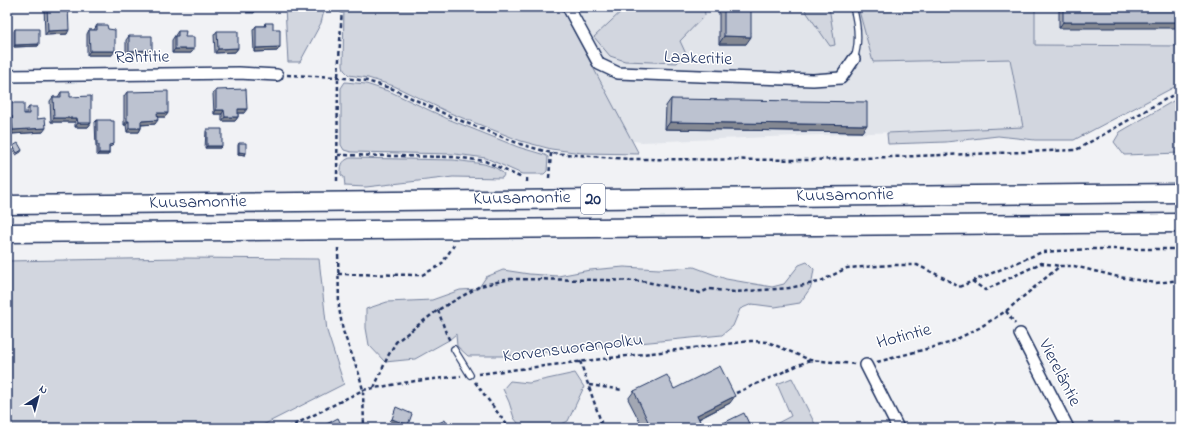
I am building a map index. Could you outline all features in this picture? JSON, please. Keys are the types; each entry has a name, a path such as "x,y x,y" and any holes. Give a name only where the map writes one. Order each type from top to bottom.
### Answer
{"highway":[{"name":"Kuusamontie","path":"7,205 1180,193"},
{"name":"Kuusamontie","path":"7,233 1180,223"}],"street":[{"name":"Laakeritie","path":"568,7 599,64 618,73 812,80 841,78 854,59"},
{"name":"Rahtitie","path":"7,76 238,73 277,75"},
{"name":"Viereläntie","path":"1020,334 1068,428"},
{"name":"Hotintie","path":"866,365 898,428"}],"lane":[{"path":"853,7 858,24 858,48 854,59"},
{"path":"454,348 470,375"}],"path":[{"path":"337,181 338,77 342,7"},
{"path":"277,75 338,77 380,84 449,116 520,144 551,153 629,159 811,160 1076,150 1180,91"},
{"path":"549,178 551,153"},
{"path":"338,155 462,158 485,161 522,178"},
{"path":"338,274 422,275 441,265 457,240"},
{"path":"338,248 339,308 343,331 359,374 363,390 364,428"},
{"path":"374,388 396,342 438,310 480,286 510,279 642,281 700,293 709,289 734,292 789,288 818,282 847,268 917,265 959,287 1042,252 1092,248 1180,249"},
{"path":"972,281 985,290 1041,263 1060,266 1074,266 1118,277 1156,283 1180,280"},
{"name":"Hotintie","path":"866,365 949,343 979,328 1006,311 1060,266"},
{"path":"438,310 446,333 454,348"},
{"name":"Korvensuoranpolku","path":"288,428 363,390 580,361 751,341 768,342 810,360 866,365"},
{"path":"736,393 810,360"},
{"path":"580,361 601,422 590,428"},
{"path":"470,375 509,428"},
{"path":"589,385 623,390"}],"shaded area":[{"path":"285,7 325,7 321,23 300,62 288,62"},
{"path":"344,7 561,7 639,154 582,153 551,149 521,141 450,113 394,86 368,78 349,75 344,70 343,65"},
{"path":"546,7 858,7 873,62 1010,58 1023,127 642,142 623,140"},
{"path":"626,7 704,7 705,15 680,41 686,54 677,63 625,61 610,56 594,37"},
{"path":"804,7 829,7 835,45 830,46"},
{"path":"858,7 1035,7 1035,45 1180,46 1180,84 1074,140 1035,140 998,136 946,142 888,144 887,133 1023,127 1010,59 873,62"},
{"path":"1035,7 1180,7 1180,46 1035,45"},
{"path":"345,82 366,84 391,92 448,119 518,147 545,155 548,157 547,171 544,174 522,174 486,158 455,154 351,152 344,150 341,145 341,88"},
{"path":"1180,97 1180,153 1124,155 1114,142 1120,132"},
{"path":"350,158 454,160 484,164 496,168 504,175 502,178 453,177 366,187 345,186 344,177 341,175 341,166 343,162"},
{"path":"181,258 319,259 327,331 344,384 257,428 7,428 7,261"},
{"path":"807,262 814,269 811,287 800,303 775,307 752,304 740,309 733,326 722,335 505,356 468,356 457,346 456,334 449,340 415,359 385,362 369,345 366,328 366,309 387,302 432,300 460,290 478,289 486,277 503,270 558,276 590,270 624,267 659,269 694,267 726,279 772,287 784,284 799,265"},
{"path":"575,373 584,387 568,421 554,428 522,428 514,418 503,389 510,381 529,383"},
{"path":"792,378 817,428 768,428 791,416 777,384"}],"building":[{"path":"47,7 68,7 69,30 48,31"},
{"path":"248,7 255,7 255,11 248,11"},
{"path":"724,7 751,7 751,37 724,36"},
{"path":"1063,7 1180,7 1180,22 1063,22"},
{"path":"265,23 273,23 273,29 280,29 280,47 256,48 256,26 266,26"},
{"path":"97,25 107,25 108,29 115,30 115,51 90,51 89,30 97,30"},
{"path":"15,29 39,29 39,44 15,45"},
{"path":"178,31 186,31 185,37 194,37 194,49 175,49 175,36 178,36"},
{"path":"217,31 238,31 238,48 218,49"},
{"path":"129,36 152,36 152,50 129,51"},
{"path":"246,89 247,109 238,109 238,117 225,117 224,110 216,110 216,90"},
{"path":"168,91 168,113 157,113 158,120 141,121 141,128 129,128 129,121 127,121 127,92"},
{"path":"61,92 70,92 70,97 91,96 91,123 78,123 77,118 54,118 53,97 61,97"},
{"path":"671,99 867,102 867,125 670,122"},
{"path":"10,103 24,103 24,114 29,114 29,107 37,107 37,119 45,118 46,128 13,130"},
{"path":"97,120 114,121 114,144 109,145 109,153 99,153 99,145 97,145"},
{"path":"207,129 222,129 222,146 207,146"},
{"path":"18,143 22,150 17,153 13,146"},
{"path":"239,143 246,143 246,153 239,152"},
{"path":"720,366 735,396 697,415 703,428 651,428 634,391 667,375 674,389"},
{"path":"396,407 412,414 408,425 392,419"},
{"path":"744,413 751,428 713,428"},
{"path":"338,418 343,428 319,428"},
{"path":"445,420 450,428 429,428"}]}
